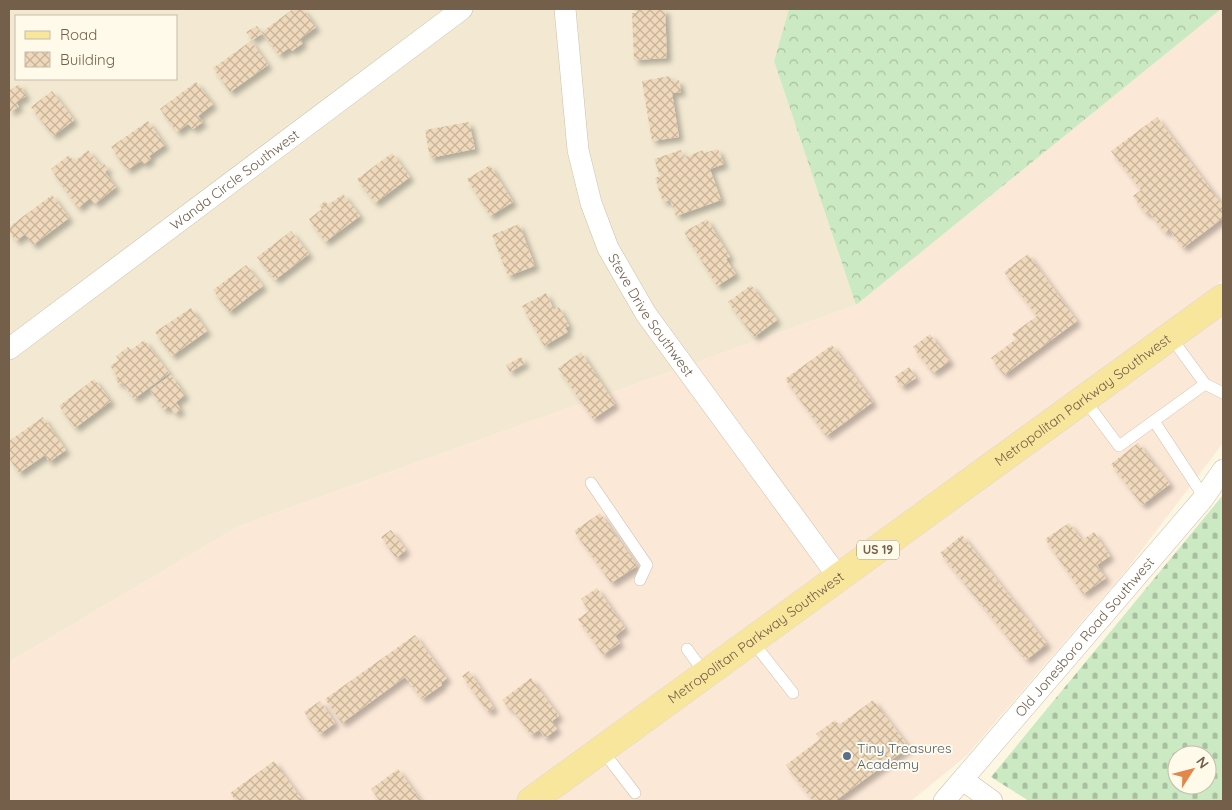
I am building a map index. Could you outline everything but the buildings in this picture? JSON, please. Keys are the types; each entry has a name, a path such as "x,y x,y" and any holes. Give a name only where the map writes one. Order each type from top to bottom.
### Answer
{"main road":[{"name":"Metropolitan Parkway Southwest","path":"531,801 1223,298"}],"street":[{"name":"Wanda Circle Southwest","path":"9,349 462,9"},
{"name":"Steve Drive Southwest","path":"565,9 578,150 591,203 608,248 646,314 839,578"},
{"name":"Old Jonesboro Road Southwest","path":"944,801 1204,497 1223,470"},
{"path":"963,780 992,801"}],"lane":[{"path":"1170,336 1205,384 1223,393"},
{"path":"1084,399 1119,446 1205,384"},
{"path":"1154,421 1204,497"},
{"path":"591,483 647,565 640,580"},
{"path":"752,642 793,692"},
{"path":"687,649 706,675"},
{"path":"602,750 635,793"}],"shaded area":[{"path":"9,9 789,9 774,61 856,305 239,526 9,662"},
{"path":"1223,9 1223,279 1211,290 1223,303 1223,443 1124,573 966,756 911,801 9,801 9,662 239,526 856,305"}],"green space":[{"path":"789,9 1221,9 856,305 774,61"},
{"path":"1223,495 1223,801 1029,801 991,777"}],"place":[{"name":"Tiny Treasures Academy","path":"847,756"}]}
